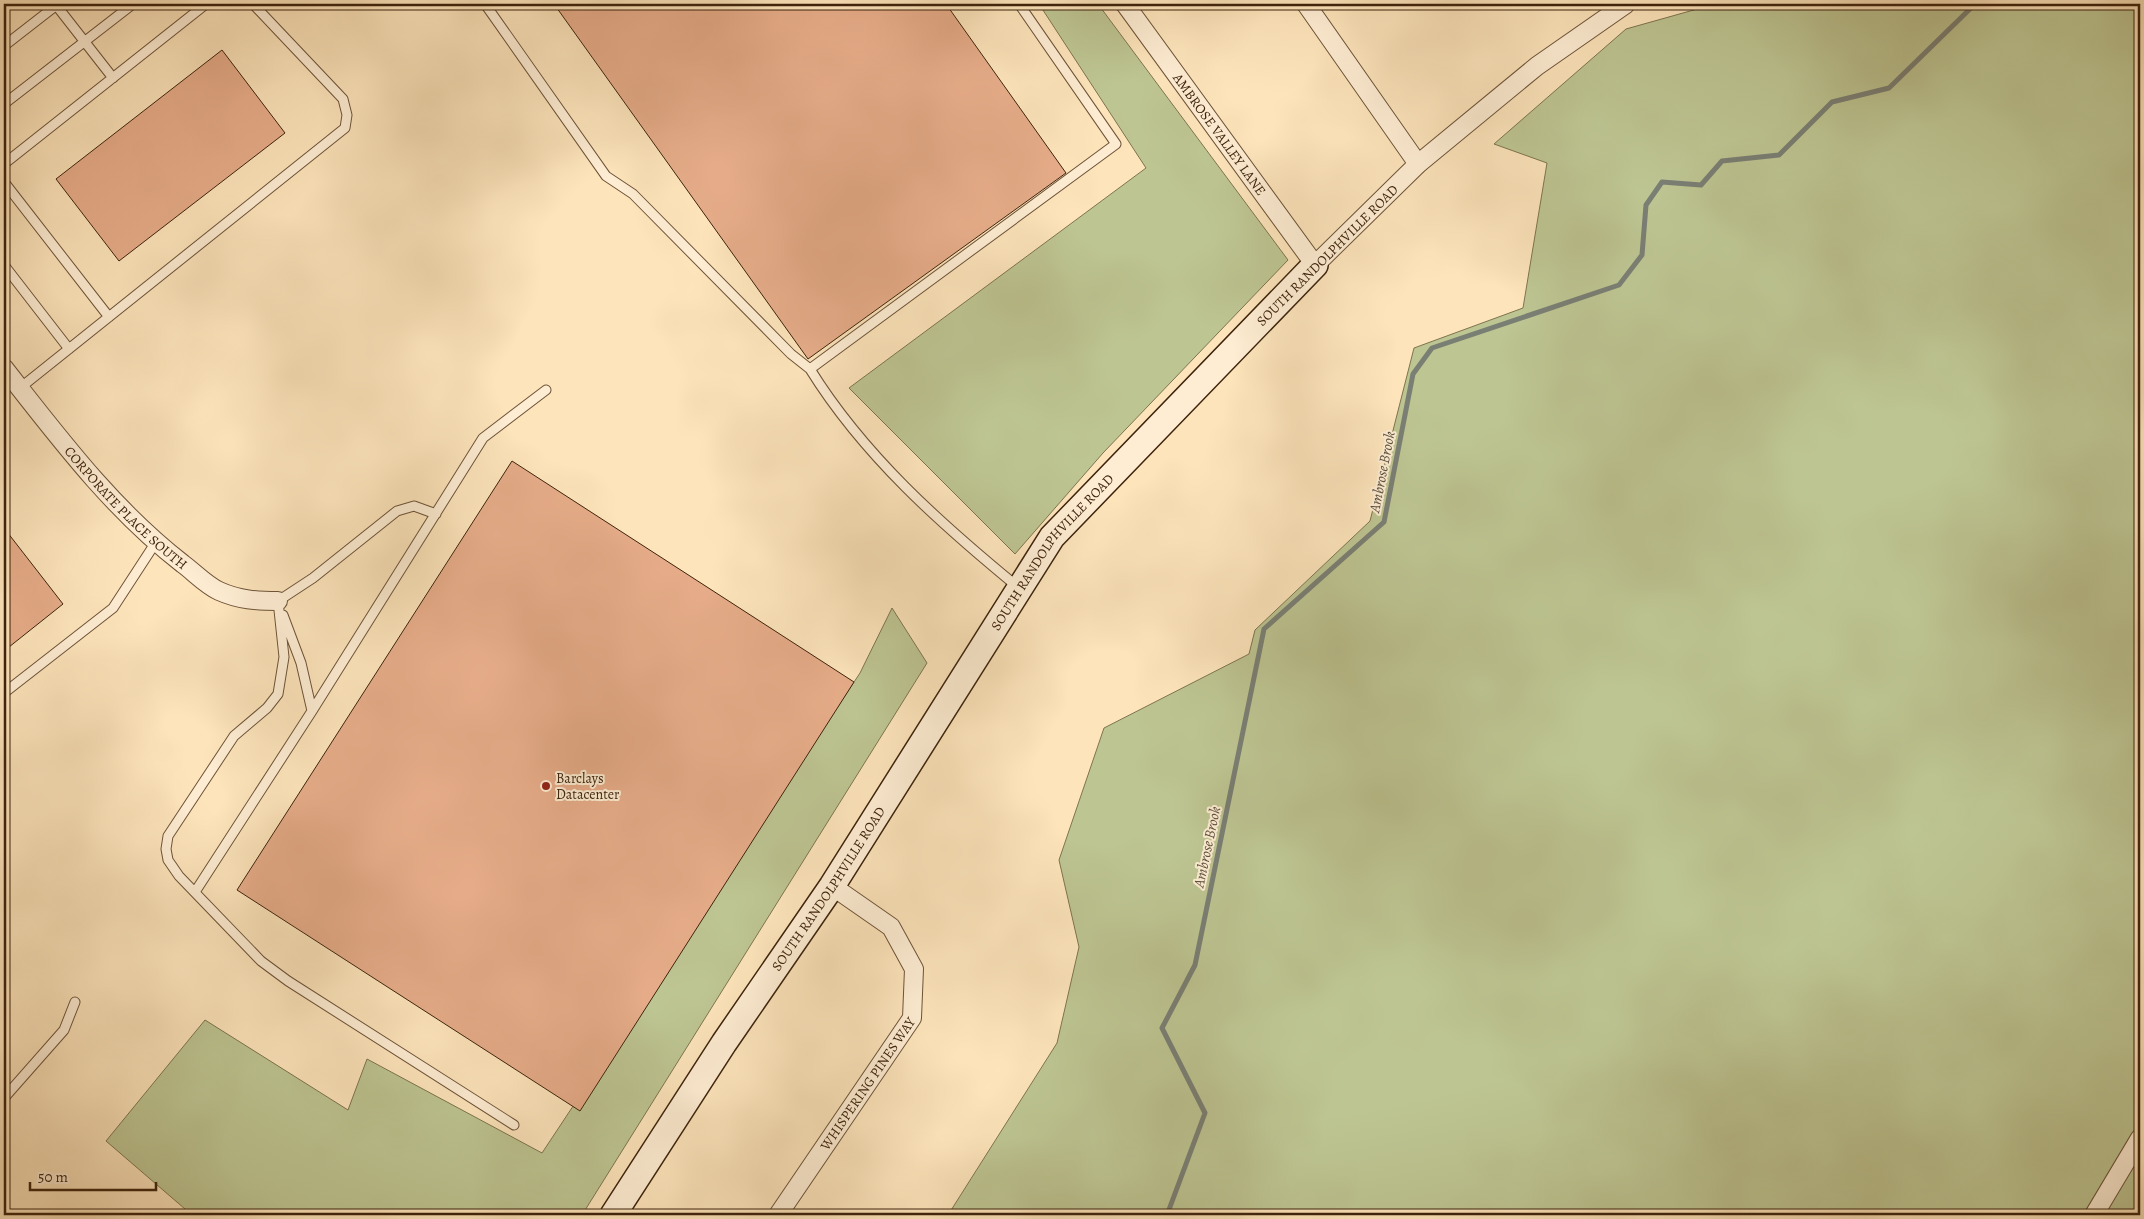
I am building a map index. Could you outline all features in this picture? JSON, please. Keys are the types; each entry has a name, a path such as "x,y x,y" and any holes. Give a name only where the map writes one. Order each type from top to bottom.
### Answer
{"street":[{"name":"AMBROSE VALLEY LANE","path":"1125,4 1314,266"},
{"path":"1306,4 1418,164"},
{"name":"SOUTH RANDOLPHVILLE ROAD","path":"613,1215 724,1043 832,886 1052,537 1314,266 1418,164 1537,66 1626,4"},
{"name":"CORPORATE PLACE SOUTH","path":"4,368 111,499 156,542 217,591 250,601 278,601"},
{"name":"WHISPERING PINES WAY","path":"778,1215 912,1018 914,969 891,927 832,886"},
{"path":"2094,1215 2140,1138"}],"lane":[{"path":"4,46 57,4 113,78"},
{"path":"4,104 133,4"},
{"path":"4,164 206,4"},
{"path":"20,388 345,128 347,116 343,99 253,4"},
{"path":"486,4 606,176 633,194 791,354 810,369 827,397 851,428 933,516 1019,588"},
{"path":"810,369 1116,144 1019,4"},
{"path":"4,182 109,317"},
{"path":"4,265 68,349"},
{"path":"194,892 312,711 483,438 546,390"},
{"path":"278,601 313,578 397,511 414,506 436,514"},
{"path":"4,693 113,608 156,542"},
{"path":"278,601 301,663 312,711"},
{"path":"278,601 284,657 278,694 267,708 234,736 168,836 166,849 168,860 179,876 194,892 261,961 274,971 514,1125"},
{"path":"4,1098 64,1030 75,1002"}],"green space":[{"path":"1039,4 1098,4 1288,260 1103,453 1015,554 849,388 1146,168"},
{"path":"1715,4 2140,4 2140,1215 948,1215 1057,1043 1079,947 1059,860 1104,728 1249,654 1255,630 1370,521 1414,348 1523,308 1547,163 1494,144 1626,29"},
{"path":"892,608 927,663 582,1215 192,1215 106,1141 205,1020 348,1110 367,1059 542,1153 860,673"}],"building":[{"path":"554,4 946,4 1066,173 808,359"},
{"path":"222,50 285,133 119,261 56,179"},
{"name":"Barclays Datacenter","path":"512,461 854,682 580,1111 237,890"},
{"path":"4,528 63,604 4,651"}],"waterway":[{"name":"Ambrose Brook","path":"1167,1215 1205,1113 1162,1028 1195,965 1264,629 1384,522 1413,374 1432,348 1619,285 1642,255 1646,205 1662,182 1701,185 1722,161 1779,155 1832,102 1889,88 1975,4"}],"place":[{"name":"Barclays Datacenter","path":"546,786"}]}
